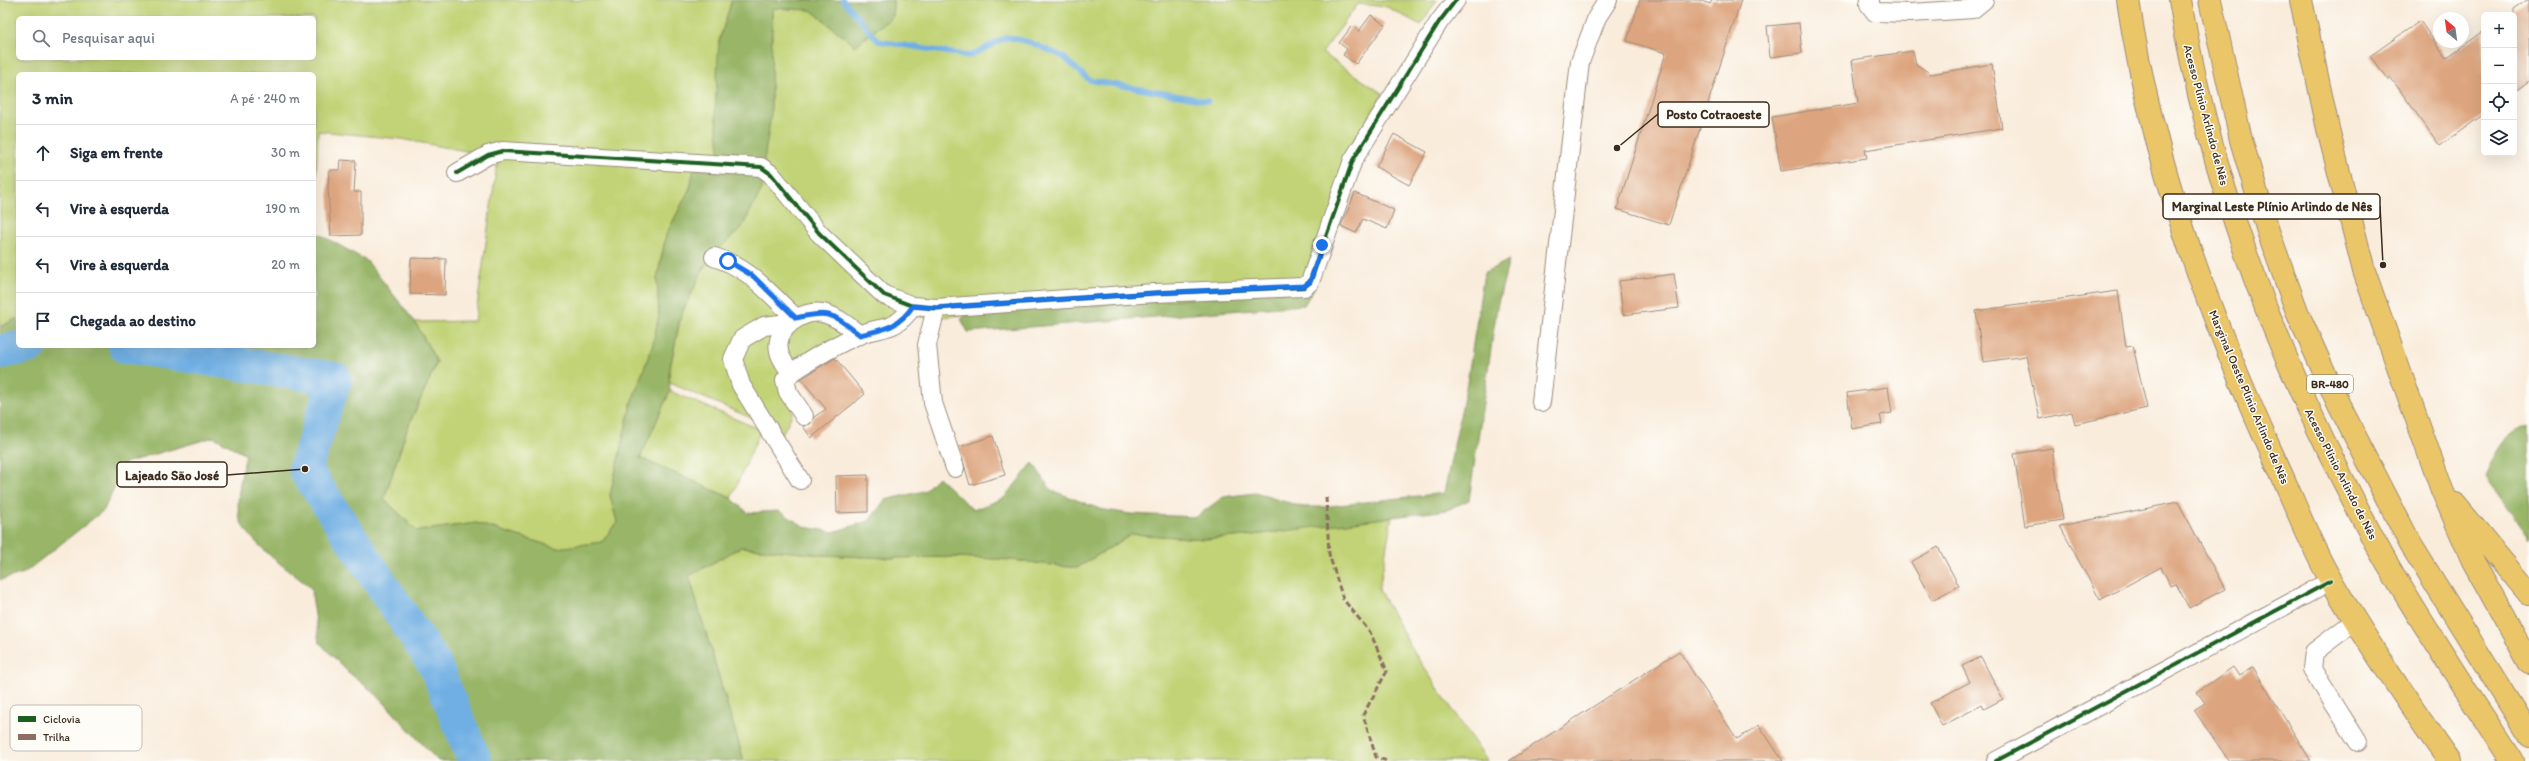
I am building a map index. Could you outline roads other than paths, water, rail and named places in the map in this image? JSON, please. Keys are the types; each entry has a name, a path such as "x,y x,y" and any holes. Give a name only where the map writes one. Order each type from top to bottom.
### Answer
{"main road":[{"name":"Marginal Oeste Plínio Arlindo de Nês","path":"2128,0 2135,45 2161,159 2206,296 2251,408 2331,581 2449,761"},
{"name":"Acesso Plínio Arlindo de Nês","path":"2180,0 2188,48 2212,144 2241,239 2275,335 2311,417 2381,553 2438,649 2512,761"},
{"name":"BR-480","path":"2210,0 2241,140 2268,231 2298,314 2339,405 2411,545 2529,734"},
{"path":"2301,0 2328,129 2364,271 2441,488 2473,561 2529,662"},
{"path":"2441,488 2529,594"}],"street":[{"path":"457,173 488,155 503,151 761,167 771,174 819,233 884,295 913,306 936,308 1155,293 1304,286 1310,282 1353,160 1439,22 1456,0"},
{"path":"1541,402 1580,62 1597,17 1608,0"},
{"path":"1870,0 1869,4 1875,12 1911,13 1973,9 1984,0"},
{"path":"714,257 740,266 753,276 792,321"},
{"path":"804,416 788,392 785,380 791,373 860,335 893,326 903,319 913,306"},
{"path":"936,308 927,345 933,403 955,468"},
{"path":"800,480 741,385 733,359 742,339 764,326 792,321 821,313 836,317 860,335"},
{"path":"791,373 779,352 779,340 792,321"},
{"path":"1996,761 2331,581"},
{"path":"2356,620 2314,652 2312,669 2358,742"}],"waterway":[{"path":"843,0 878,41 970,56 1007,37 1029,42 1062,56 1089,80 1208,101"},
{"path":"0,352 20,348"},
{"path":"138,348 335,379 305,469 435,665 475,761"}],"place":[{"name":"Posto Cotraoeste","path":"1617,148"},
{"name":"Marginal Leste Plínio Arlindo de Nês","path":"2383,265"},
{"name":"Lajeado São José","path":"305,469"}]}
